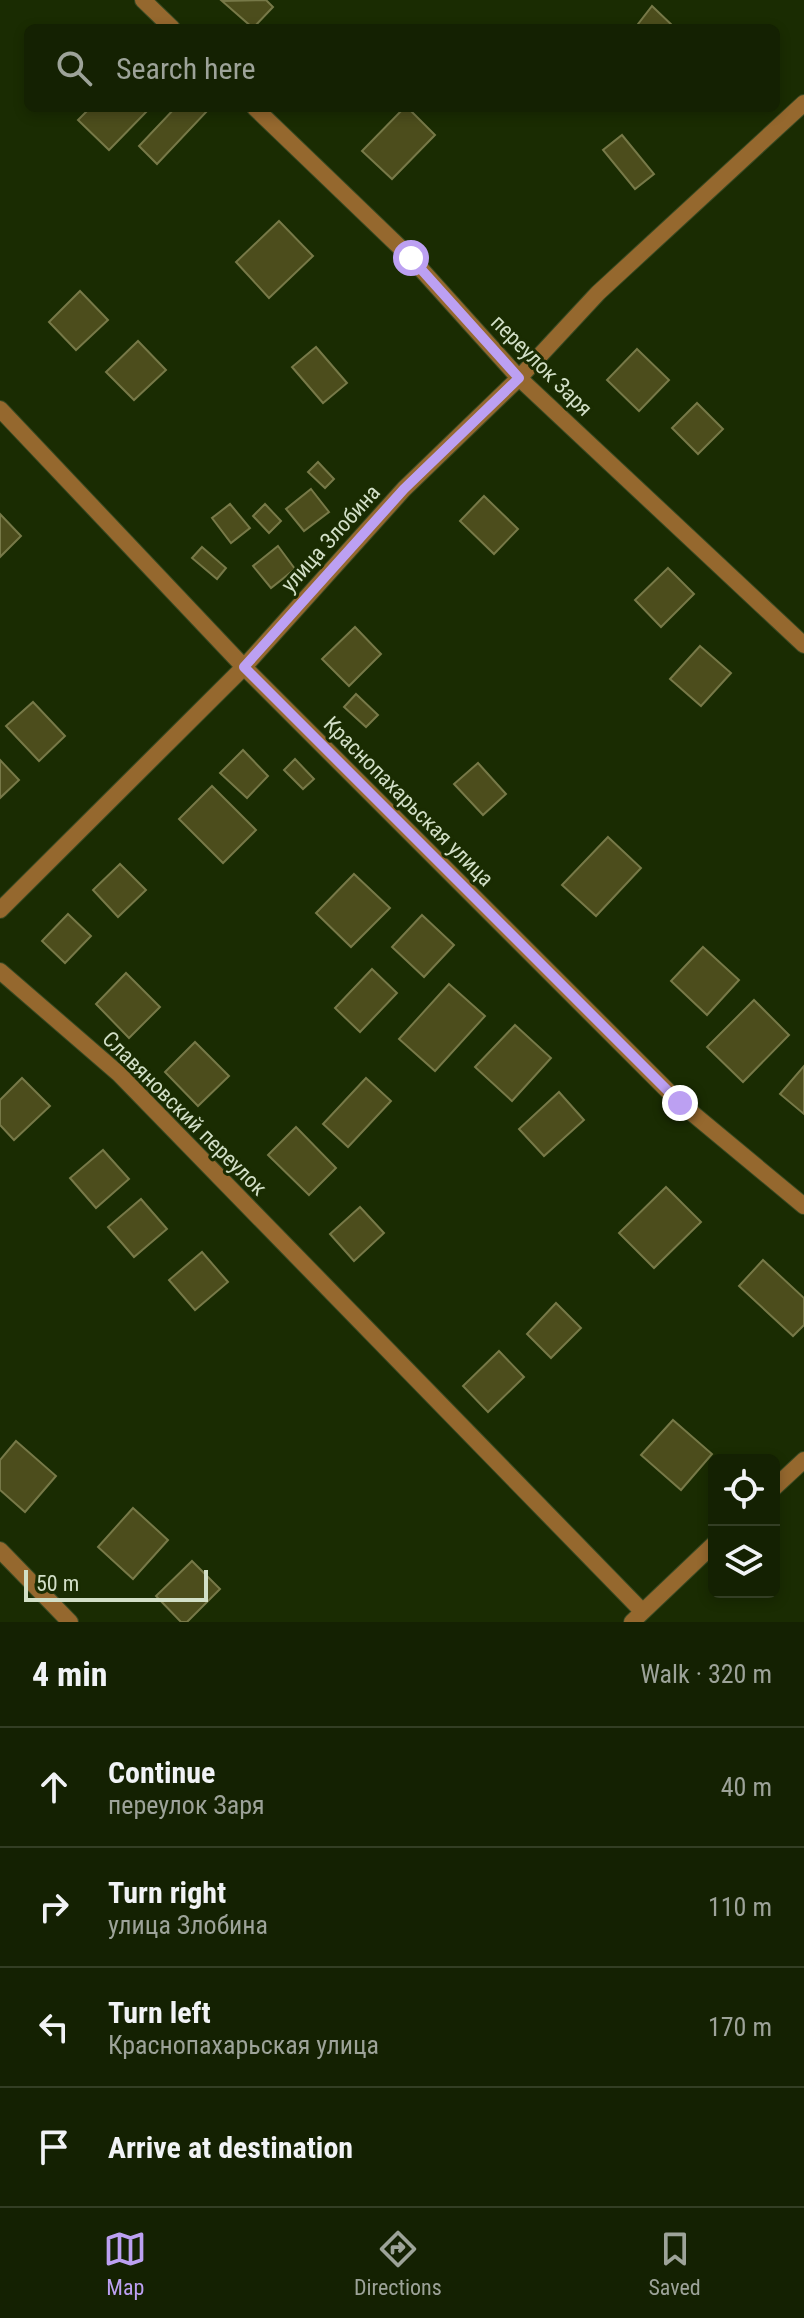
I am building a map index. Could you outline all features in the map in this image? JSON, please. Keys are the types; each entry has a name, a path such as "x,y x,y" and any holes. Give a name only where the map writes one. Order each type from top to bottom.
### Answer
{"street":[{"path":"143,0 168,24"},
{"name":"улица Злобина","path":"0,910 244,667 404,489 519,378 598,293 804,103"},
{"name":"переулок Заря","path":"259,112 411,258 519,378 804,645"},
{"name":"Краснопахарьская улица","path":"0,409 244,667 680,1103 804,1206"},
{"name":"Славяновский переулок","path":"0,971 119,1074 637,1617"},
{"path":"780,1482 804,1460"},
{"path":"0,1550 70,1622"},
{"path":"637,1617 708,1550"}],"building":[{"path":"266,0 273,7 257,24 248,24 222,1"},
{"path":"652,6 671,24 638,24"},
{"path":"86,112 146,112 109,150 78,120"},
{"path":"171,112 206,112 157,164 139,146"},
{"path":"400,112 412,112 435,135 392,179 362,151"},
{"path":"622,135 654,174 635,189 603,150"},
{"path":"279,221 313,256 269,298 236,262"},
{"path":"80,291 108,320 76,350 49,322"},
{"path":"138,341 166,370 134,400 106,372"},
{"path":"316,347 347,383 323,403 292,367"},
{"path":"637,349 669,380 639,411 607,380"},
{"path":"697,403 723,429 698,454 672,428"},
{"path":"318,462 334,479 325,488 308,472"},
{"path":"311,489 329,512 304,531 286,509"},
{"path":"484,496 518,529 494,554 460,521"},
{"path":"230,504 250,528 231,543 212,518"},
{"path":"265,504 281,521 269,533 253,516"},
{"path":"0,514 21,536 0,557"},
{"path":"278,546 295,569 271,588 253,566"},
{"path":"202,547 226,568 217,579 192,558"},
{"path":"668,568 694,594 661,627 635,600"},
{"path":"355,627 381,654 349,686 322,659"},
{"path":"700,646 731,673 701,706 670,679"},
{"path":"356,694 378,715 366,727 344,707"},
{"path":"33,702 65,736 39,761 6,726"},
{"path":"243,750 268,776 247,798 220,773"},
{"path":"295,759 314,779 303,789 284,770"},
{"path":"0,760 19,780 0,798"},
{"path":"478,763 506,794 483,815 454,784"},
{"path":"212,786 256,830 223,863 179,819"},
{"path":"608,837 641,868 596,916 562,885"},
{"path":"120,864 146,890 118,917 93,890"},
{"path":"354,874 390,908 351,947 316,913"},
{"path":"68,914 91,936 65,963 42,941"},
{"path":"422,915 454,945 424,977 392,947"},
{"path":"703,947 739,980 707,1015 671,981"},
{"path":"372,969 397,993 360,1032 335,1008"},
{"path":"126,973 160,1007 129,1038 96,1004"},
{"path":"449,984 485,1016 435,1071 399,1039"},
{"path":"754,1000 789,1035 743,1082 707,1047"},
{"path":"515,1025 551,1058 512,1101 475,1067"},
{"path":"195,1042 229,1076 198,1106 165,1072"},
{"path":"804,1066 804,1114 780,1094"},
{"path":"22,1078 50,1106 14,1140 0,1125 0,1100"},
{"path":"366,1078 391,1101 348,1147 323,1124"},
{"path":"559,1092 584,1120 544,1156 519,1129"},
{"path":"296,1127 336,1168 309,1195 268,1155"},
{"path":"103,1150 129,1179 96,1208 70,1178"},
{"path":"666,1187 701,1222 654,1268 619,1233"},
{"path":"141,1199 167,1229 134,1257 108,1227"},
{"path":"360,1207 384,1233 354,1261 330,1234"},
{"path":"202,1252 228,1282 195,1310 169,1280"},
{"path":"763,1260 804,1298 804,1325 793,1336 739,1286"},
{"path":"556,1303 581,1328 551,1358 527,1334"},
{"path":"499,1351 524,1377 488,1412 463,1386"},
{"path":"673,1420 712,1454 708,1454 708,1459 681,1490 641,1455"},
{"path":"16,1441 56,1476 25,1512 0,1490 0,1460"},
{"path":"133,1508 168,1540 133,1579 98,1547"},
{"path":"192,1561 220,1589 187,1622 181,1622 156,1596"}],"route":[{"path":"411,258 519,378 404,489 244,667 680,1103"}]}
